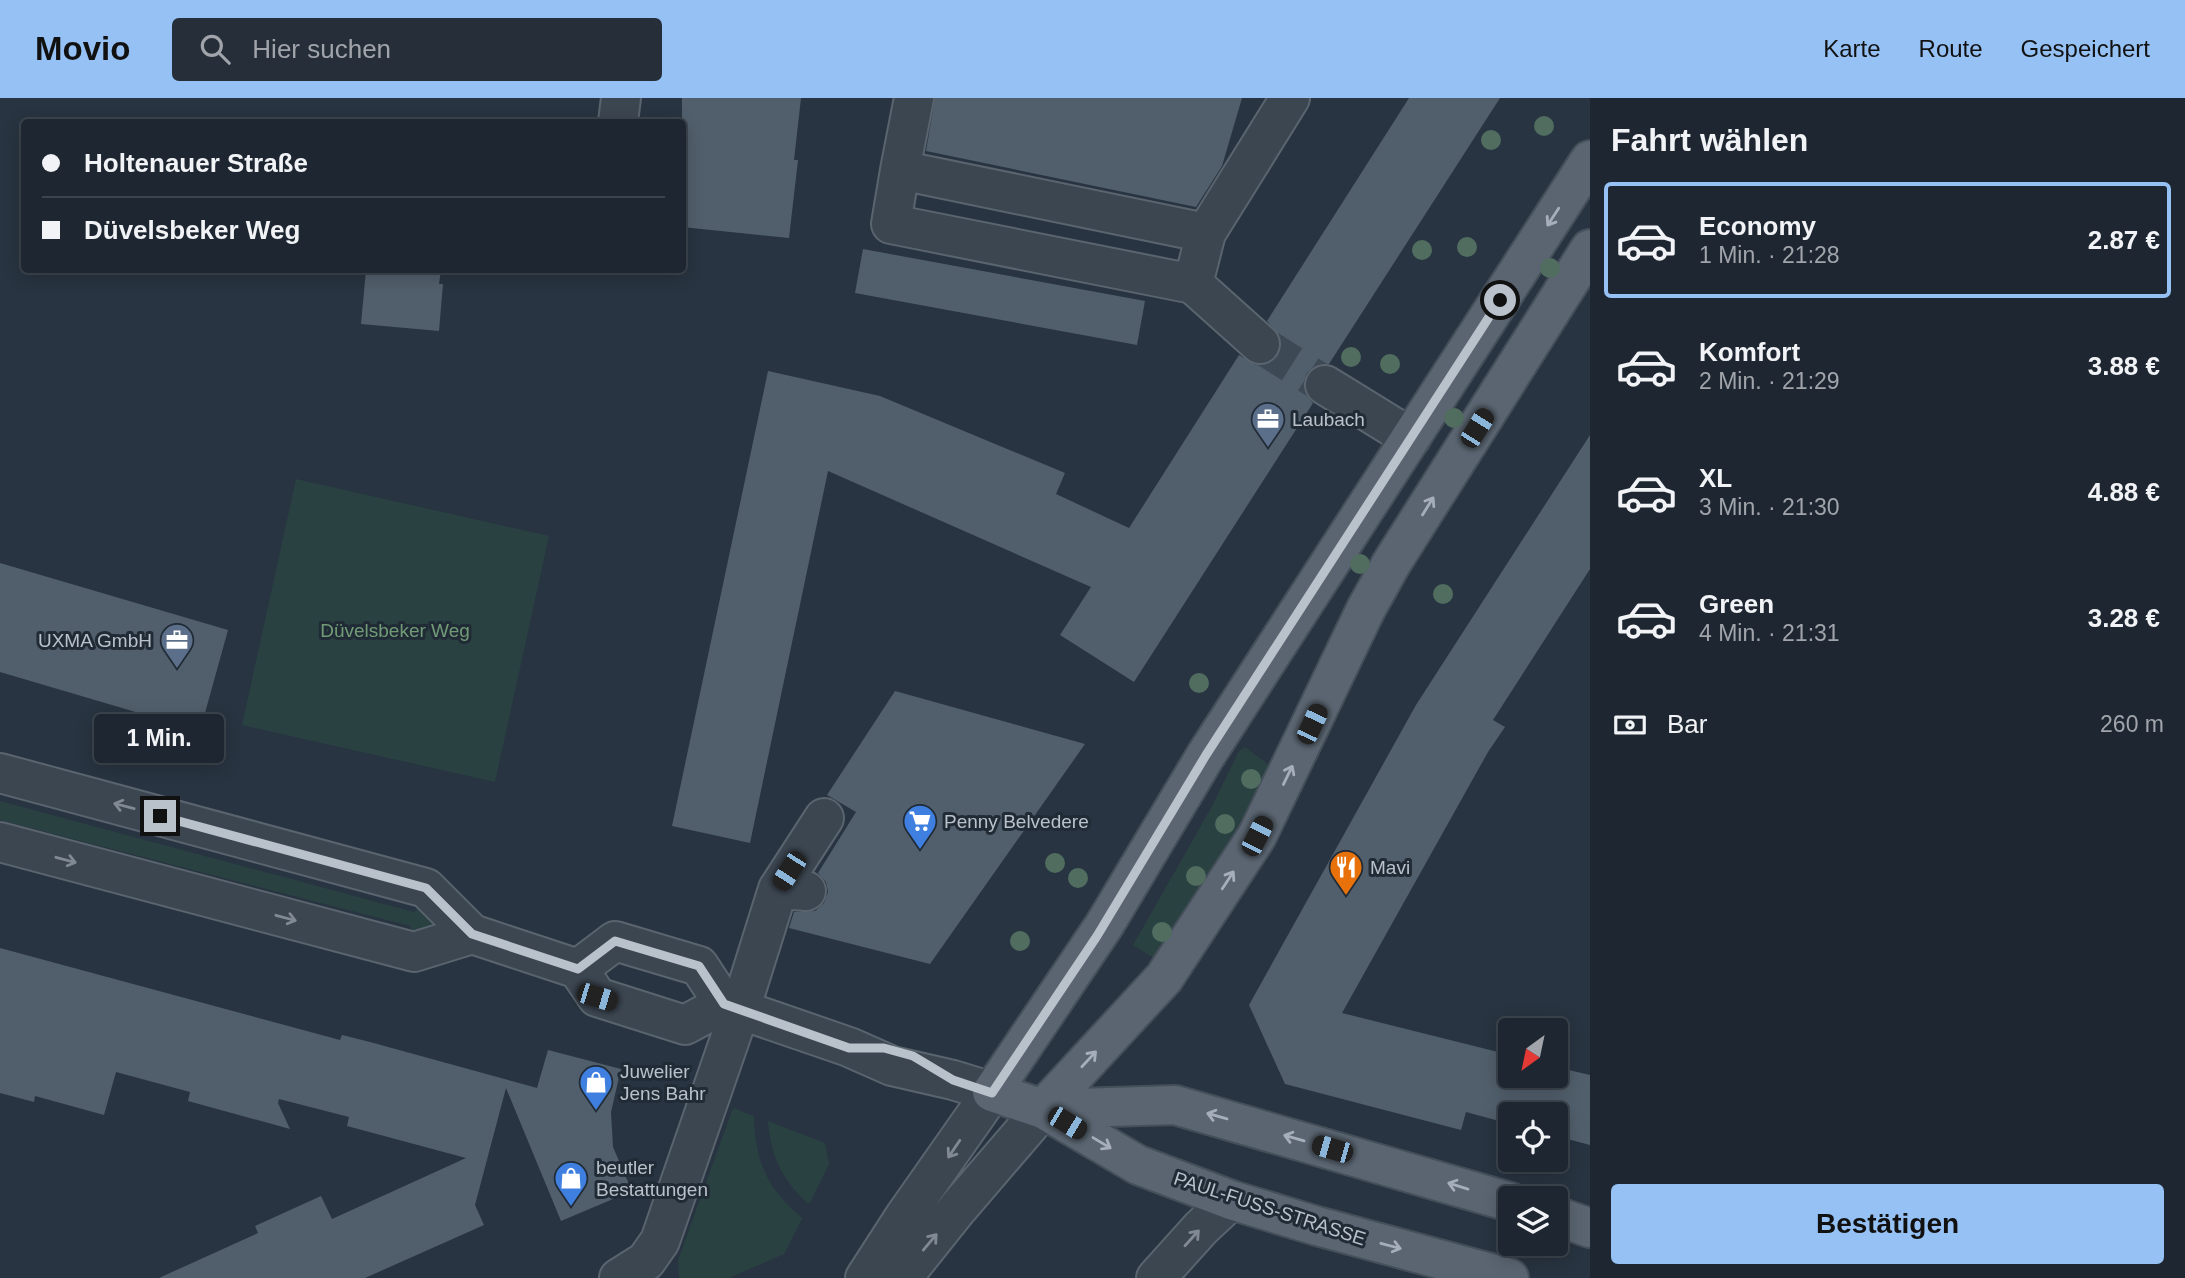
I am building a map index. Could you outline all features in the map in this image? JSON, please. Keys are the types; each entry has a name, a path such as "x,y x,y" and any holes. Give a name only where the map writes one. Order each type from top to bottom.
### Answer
{"main road":[{"path":"992,1093 1097,936 1206,755 1590,160"},
{"path":"1043,1109 1164,978 1257,836 1366,609 1391,564 1590,249"},
{"name":"PAUL-FUSS-STRASSE","path":"992,1093 1043,1109 1138,1165 1231,1200 1509,1278"},
{"name":"PAUL-FUSS-STRASSE","path":"1043,1109 1175,1105 1498,1199"},
{"path":"1568,1220 1590,1228"}],"street":[{"path":"618,119 621,98"},
{"path":"914,98 891,223 1193,284 1260,344"},
{"path":"1193,284 1206,233 1290,98"},
{"path":"900,170 1206,233"},
{"path":"1325,385 1411,438"},
{"path":"0,773 426,888 472,934 578,969 597,997 685,1025 732,1007"},
{"path":"619,1278 646,1261 660,1241 732,1007 792,890 824,818"},
{"path":"0,842 414,952 472,934"},
{"path":"578,969 615,941 699,966 732,1007 849,1048 884,1048 913,1056 953,1080 992,1093 905,1216 865,1278"},
{"path":"902,1278 1043,1109"},
{"path":"1156,1278 1201,1228 1231,1200"}],"green space":[{"name":"Düvelsbeker Weg","path":"296,479 549,536 495,782 242,725"},
{"path":"1245,747 1272,767 1166,966 1133,945 1211,808 1239,751"},
{"path":"0,801 414,912 420,906 443,928 413,934 410,926 0,820"},
{"path":"733,1108 754,1116 757,1147 765,1173 780,1196 802,1218 784,1254 729,1278 679,1278 678,1260"},
{"path":"768,1121 825,1143 829,1164 809,1204 779,1167"}],"building":[{"path":"682,98 801,98 794,160 798,160 789,238 686,227 686,119 682,119"},
{"path":"935,98 1242,98 1222,166 1196,207 926,151"},
{"path":"1409,98 1500,98 1329,364 1315,366 1307,373 1303,385 1306,395 1313,403 1134,682 1060,635 1091,587 828,471 750,843 672,826 768,371 880,396 1065,473 1056,494 1129,528 1239,355 1256,365 1267,364 1277,358 1281,338 1267,321"},
{"path":"863,249 1145,301 1137,345 855,293"},
{"path":"366,273 441,273 439,284 443,284 439,331 361,324"},
{"path":"1590,435 1590,569 1493,720 1505,727 1488,752 1342,1013 1498,1052 1498,1088 1568,1088 1568,1070 1590,1075 1590,1145 1568,1139 1568,1102 1498,1102 1498,1121 1466,1112 1461,1130 1285,1084 1249,1005 1416,705"},
{"path":"0,563 228,630 200,731 0,672"},
{"name":"Penny Belvedere","path":"895,691 1085,744 930,964 789,928 794,912 815,911 824,903 828,892 826,882 818,873 856,812 827,795"},
{"path":"0,948 340,1040 342,1035 537,1088 548,1050 621,1069 611,1112 613,1147 632,1191 561,1221 506,1088 475,1205 484,1225 365,1278 159,1278 258,1233 255,1226 321,1196 332,1219 466,1158 347,1126 349,1117 279,1099 278,1103 290,1129 188,1101 190,1092 116,1072 104,1115 35,1096 34,1102 0,1093"}],"tunnel":[{"path":"1260,344 1325,385"}],"place":[{"name":"Laubach","path":"1268,449"},
{"name":"UXMA GmbH","path":"177,670"},
{"name":"Penny Belvedere","path":"920,851"},
{"name":"Mavi","path":"1346,897"},
{"name":"Juwelier Jens Bahr","path":"596,1112"},
{"name":"beutler Bestattungen","path":"571,1208"}],"route":[{"path":"160,816 426,888 472,934 578,969 615,941 699,966 724,1004 849,1048 884,1048 913,1056 953,1080 992,1093 1097,936 1206,755 1500,300"}]}
